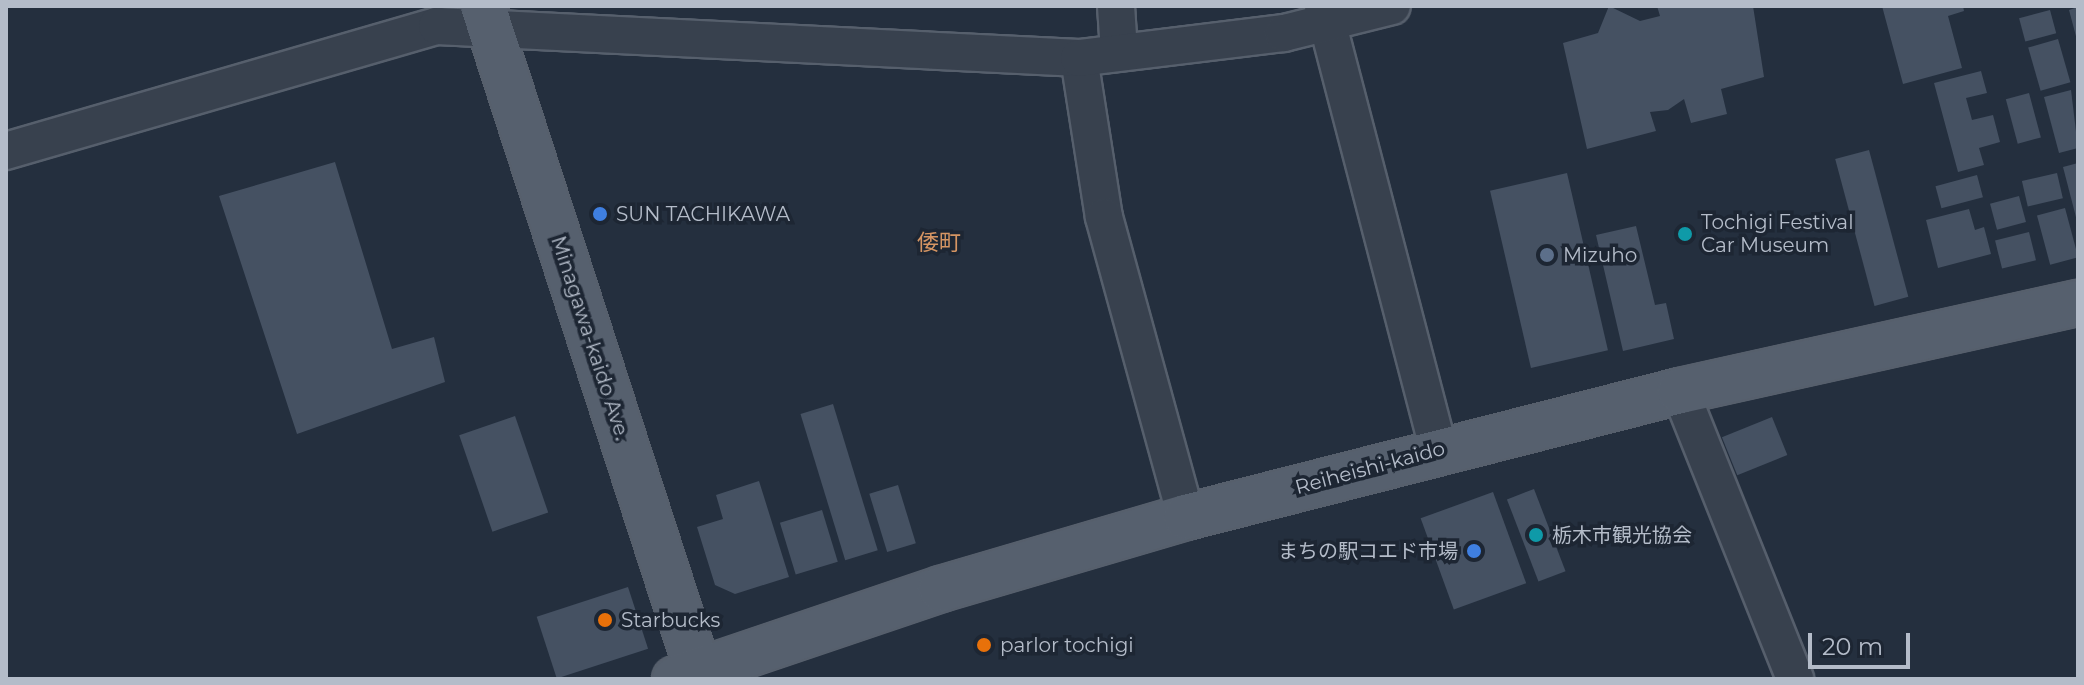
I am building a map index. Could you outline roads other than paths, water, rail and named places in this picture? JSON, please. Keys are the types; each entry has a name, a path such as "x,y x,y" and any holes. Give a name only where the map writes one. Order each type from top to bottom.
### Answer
{"main road":[{"name":"Minagawa-kaido Ave.","path":"486,17 686,675"},
{"name":"Reiheishi-kaido","path":"686,675 941,589 1186,517 1680,391 2078,303"}],"street":[{"path":"1116,6 1119,51"},
{"path":"6,151 375,40 486,17 1079,58 1284,33 1326,14 1392,6"},
{"path":"1326,14 1439,450"},
{"path":"1079,58 1104,217 1186,517"},
{"path":"1680,391 1795,679"}],"place":[{"name":"SUN TACHIKAWA","path":"600,214"},
{"name":"Tochigi Festival Car Museum","path":"1685,234"},
{"name":"Mizuho","path":"1547,255"},
{"name":"栃木市観光協会","path":"1536,535"},
{"name":"まちの駅コエド市場","path":"1474,551"},
{"name":"Starbucks","path":"605,620"},
{"name":"parlor tochigi","path":"984,645"}],"district":[{"name":"倭町","path":"939,243"}]}
